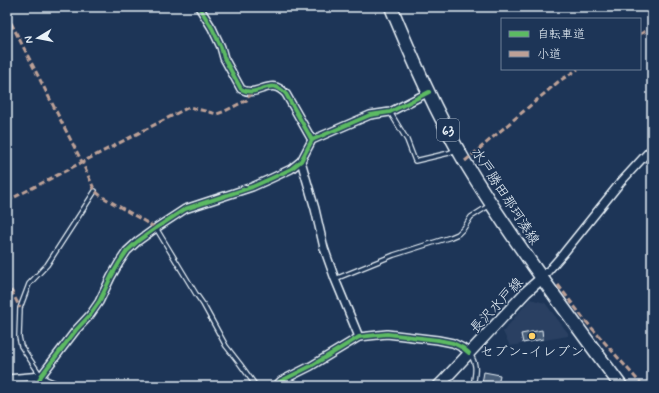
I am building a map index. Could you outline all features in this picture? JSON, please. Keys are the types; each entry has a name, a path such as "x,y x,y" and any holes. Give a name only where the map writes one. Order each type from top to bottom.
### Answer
{"main road":[{"name":"水戸勝田那珂湊線","path":"391,7 429,92 458,148 491,204 505,226 620,386"},
{"name":"長沢水戸線","path":"438,386 526,292 542,278"}],"street":[{"path":"199,7 212,28 221,47 224,58 241,89 246,92 252,92 269,87 281,89 286,94 312,140"},
{"path":"37,386 41,376 99,302 113,273 127,251 138,241 185,209 252,186 291,169 301,161 312,140 370,115 390,112 429,92"},
{"path":"542,278 620,183 652,148"},
{"path":"301,161 324,248 335,280 359,337"},
{"path":"276,386 282,381 312,366 359,337 387,334 438,340 453,343 463,348 469,354"},
{"path":"7,379 41,376"},
{"path":"7,379 13,386"}],"lane":[{"path":"390,112 407,140 415,161 448,153 458,148"},
{"path":"63,386 41,376 21,346 19,337 20,308 29,284 47,265 95,191"},
{"path":"335,280 394,255 458,234 471,217 491,204"},
{"path":"156,228 196,294 204,304 226,346 256,386"},
{"path":"469,354 474,360 476,367 473,386"}],"shaded area":[{"path":"530,299 545,303 568,333 568,336 510,346 503,332"}],"building":[{"name":"セブン-イレブン","path":"542,330 543,339 523,343 521,334"},
{"path":"484,372 500,375 498,386 482,383"}],"marked path":[{"path":"7,15 82,162 95,191 156,228"},
{"path":"641,34 652,28"},
{"path":"465,161 558,82 576,70"},
{"path":"7,201 189,107 217,114 247,100 252,92"},
{"path":"7,282 20,308"},
{"path":"558,285 584,319 643,386"},
{"path":"648,386 652,385"}],"cycle path":[{"path":"199,7 212,28 221,47 224,58 241,89 247,91 269,87 280,89 286,94 312,140"},
{"path":"37,386 41,376 99,302 111,277 127,251 138,241 185,209 252,187 291,169 301,161 312,140 370,115 390,112 429,92"},
{"path":"276,386 281,381 311,366 359,337 387,334 438,340 453,343 469,353"}],"place":[{"name":"セブン-イレブン","path":"532,336"}]}
